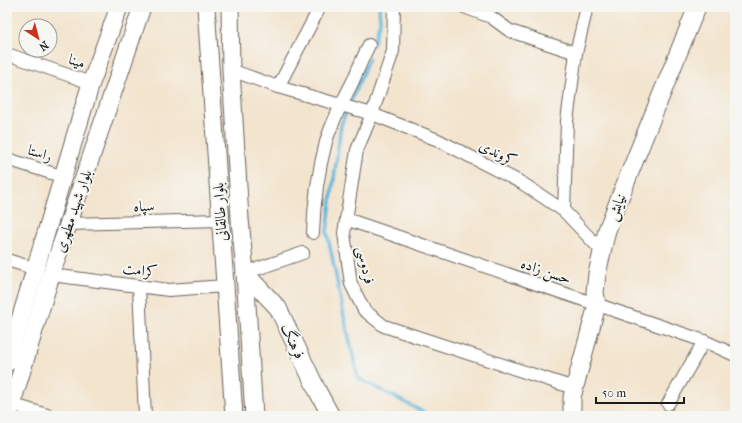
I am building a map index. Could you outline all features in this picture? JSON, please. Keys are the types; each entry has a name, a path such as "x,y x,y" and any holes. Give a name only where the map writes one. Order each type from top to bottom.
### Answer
{"main road":[{"name":"بلوار شهید مطهری","path":"10,410 44,272 64,177 91,83 119,7"},
{"name":"بلوار شهید مطهری","path":"7,364 10,344 68,224 142,7"},
{"name":"بلوار طالقانی","path":"206,7 234,416"},
{"name":"بلوار طالقانی","path":"230,7 231,70 254,416"},
{"name":"نیایش","path":"572,416 572,397 574,388 597,305 595,292 597,274 607,230 697,7"},
{"name":"فرهنگ","path":"245,273 278,308 331,416"}],"street":[{"path":"278,87 320,7"},
{"name":"فردوسی","path":"394,7 393,51 367,112 357,150 346,219 344,233 351,284 364,310 384,326 574,388"},
{"path":"464,7 491,16 510,31 576,53"},
{"path":"564,211 566,121 576,53 587,7"},
{"path":"314,233 314,211 318,176 326,141 340,105 369,45"},
{"name":"مینا","path":"7,54 91,83"},
{"name":"کروندی","path":"231,70 278,87 367,112 438,140 522,183 564,211 602,252"},
{"name":"راستا","path":"7,160 64,177"},
{"name":"حسن زاده","path":"346,219 704,341 735,355"},
{"name":"سپاه","path":"68,224 220,220"},
{"path":"245,273 303,253"},
{"name":"کرامت","path":"7,260 44,272 139,287 169,290 225,286"},
{"path":"139,287 144,416"},
{"path":"668,404 704,341"},
{"path":"10,410 50,416"}],"waterway":[{"path":"373,45 380,21 379,7"},
{"path":"350,104 369,58"},
{"path":"347,110 341,125 327,232 358,378 431,416"}]}
